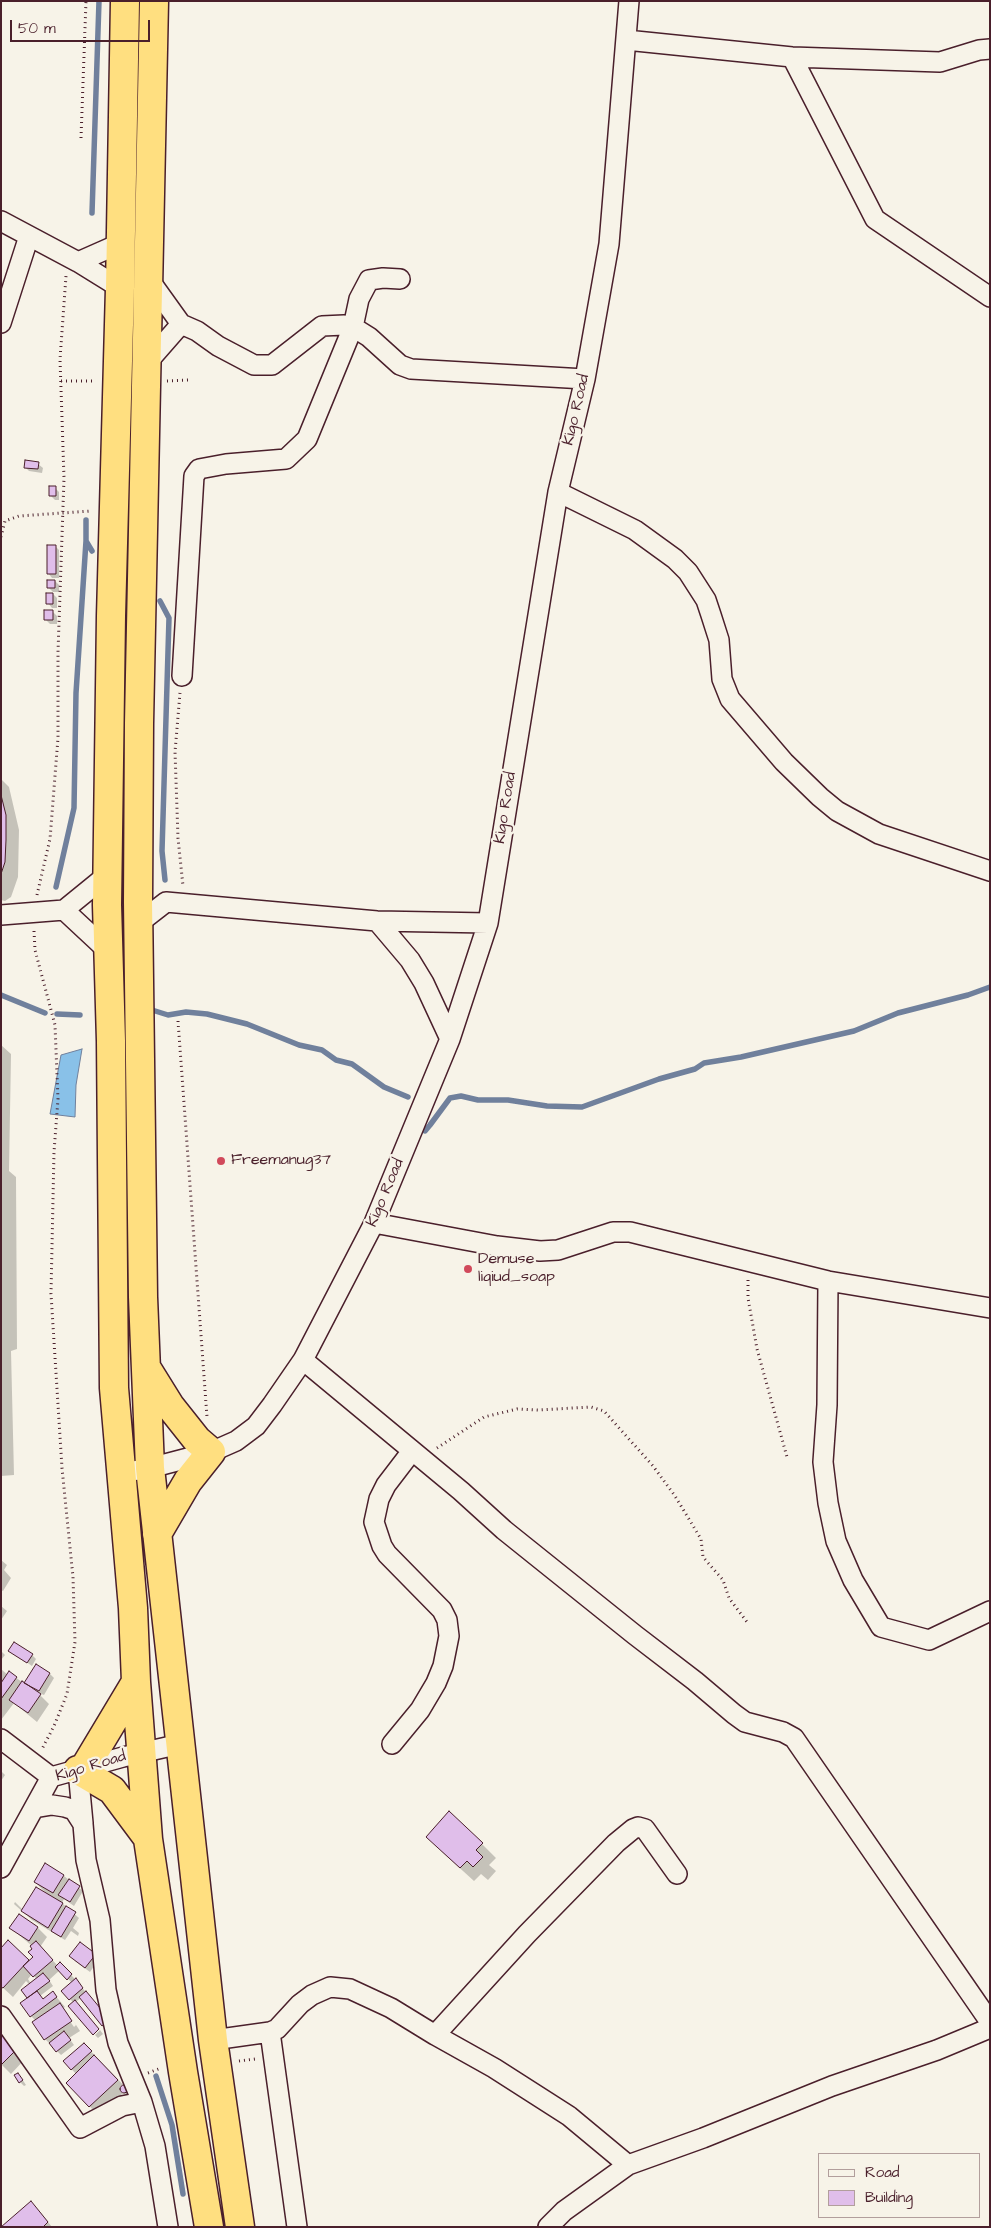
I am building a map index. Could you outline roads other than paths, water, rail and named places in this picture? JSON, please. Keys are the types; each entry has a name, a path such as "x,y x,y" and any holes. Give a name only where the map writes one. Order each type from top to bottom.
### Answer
{"highway":[{"path":"125,1 107,875 114,1388 133,1608 136,1682 148,1839 182,2072 210,2227"},
{"path":"154,1 148,278 156,372 139,723 138,879 143,1297 150,1468 213,2040 240,2227"},
{"path":"146,1367 170,1406 198,1440 211,1452 188,1481 157,1534"},
{"path":"136,1682 81,1768 112,1790 148,1839"}],"street":[{"name":"Kigo Road","path":"121,1473 150,1468 211,1452 236,1442 256,1426 303,1360 374,1224 450,1039 488,923 558,492 585,379 609,244 629,1"},
{"path":"626,40 792,57 940,62 979,50 990,49"},
{"path":"792,57 875,219 990,297"},
{"path":"1,221 72,259 120,288"},
{"path":"1,323 29,236"},
{"path":"72,259 121,243"},
{"path":"148,278 181,324 197,331 246,362 263,366 272,365 282,359 322,326 344,325 353,327 369,337 400,366 411,369 585,379"},
{"path":"182,676 194,476 199,470 226,464 286,459 307,439 353,327 359,299 369,280 383,278 400,279"},
{"path":"156,372 181,324"},
{"path":"558,492 634,530 675,558 688,572 706,600 712,615 719,640 722,679 730,699 784,762 820,797 838,811 879,834 990,871"},
{"path":"1,915 64,910 107,875"},
{"path":"138,879 175,903 377,921 488,923"},
{"path":"139,923 175,903"},
{"path":"64,910 108,951"},
{"path":"377,921 410,960 424,983 450,1039"},
{"path":"374,1224 497,1246 540,1251 558,1250 613,1232 630,1232 828,1281 868,1286 990,1308"},
{"path":"828,1281 827,1405 823,1462 828,1503 836,1541 853,1580 881,1627 929,1640 990,1611"},
{"path":"303,1360 504,1530 734,1714 745,1722 783,1732 794,1738 990,2022"},
{"path":"392,1744 420,1710 436,1683 449,1636 447,1620 442,1610 387,1554 382,1546 374,1522 379,1499 386,1485 417,1456"},
{"path":"1,1739 51,1777"},
{"name":"Kigo Road","path":"1,1868 51,1777 180,1744"},
{"path":"81,1768 86,1860 100,1920 106,1990 118,2043 142,2102 155,2146 168,2227"},
{"path":"34,1808 52,1805 65,1807 74,1810 83,1824"},
{"path":"435,2036 527,1934 616,1843 633,1829 638,1827 645,1829 677,1874"},
{"path":"213,2040 270,2032 276,2029 300,2004 323,1989 337,1987 350,1989 391,2008 435,2036 494,2068 569,2116 628,2165"},
{"path":"1,2016 80,2128 122,2106 142,2102"},
{"path":"548,2227 564,2211 628,2165 703,2138 832,2086 937,2050 990,2028"},
{"path":"270,2032 297,2227"}],"water":[{"path":"82,1049 76,1085 75,1117 50,1114 61,1055"}],"waterway":[{"path":"92,213 99,1"},
{"path":"86,520 86,541 92,551"},
{"path":"56,887 74,808 76,693 86,541"},
{"path":"160,601 169,618 162,851 165,880"},
{"path":"419,1129 425,1131 450,1098 461,1096 478,1100 508,1100 547,1106 582,1107 659,1079 695,1069 704,1063 741,1057 854,1031 898,1013 968,995 990,987"},
{"path":"1,995 45,1013"},
{"path":"152,1010 168,1015 186,1012 207,1014 247,1024 299,1045 322,1050 336,1060 352,1064 384,1087 408,1097"},
{"path":"57,1014 80,1015"},
{"path":"156,2076 172,2125 183,2194"}],"place":[{"name":"Freemanug37","path":"221,1161"},
{"name":"Demuse liqiud_soap","path":"468,1269"}]}
